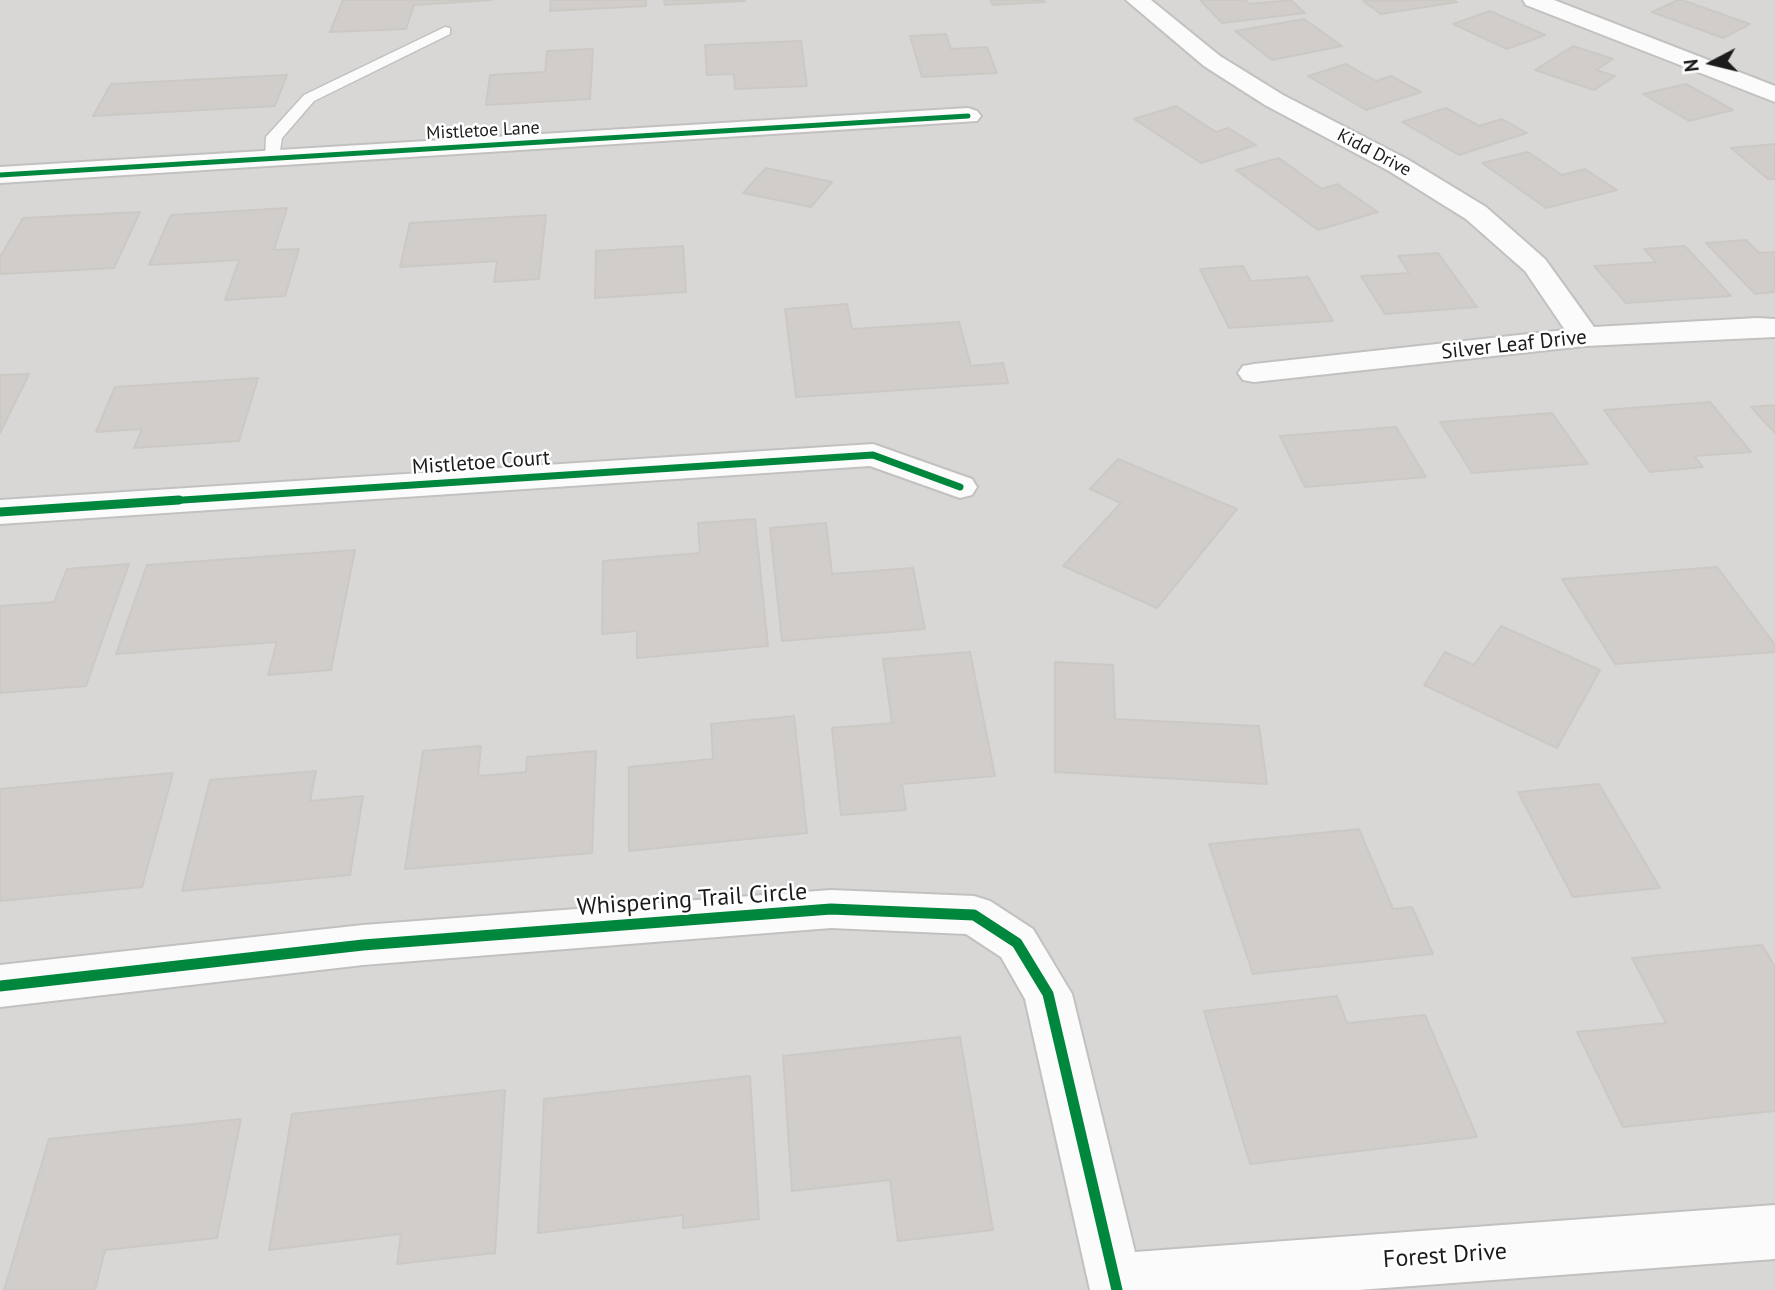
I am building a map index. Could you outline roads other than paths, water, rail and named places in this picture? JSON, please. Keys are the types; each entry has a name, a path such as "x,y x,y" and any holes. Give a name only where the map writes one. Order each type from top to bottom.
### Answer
{"street":[{"name":"Kidd Drive","path":"1137,0 1212,61 1253,87 1398,165 1476,213 1535,265 1585,337"},
{"path":"1534,0 1775,95"},
{"name":"Mistletoe Lane","path":"0,175 968,116"},
{"name":"Silver Leaf Drive","path":"1254,373 1585,337 1775,328"},
{"name":"Mistletoe Court","path":"0,512 873,455 960,487"},
{"name":"Whispering Trail Circle","path":"0,986 363,945 831,909 974,915 1017,943 1048,994 1116,1285"},
{"name":"Forest Drive","path":"1116,1285 1775,1232"}],"lane":[{"path":"273,160 274,137 309,98 445,31"}]}
